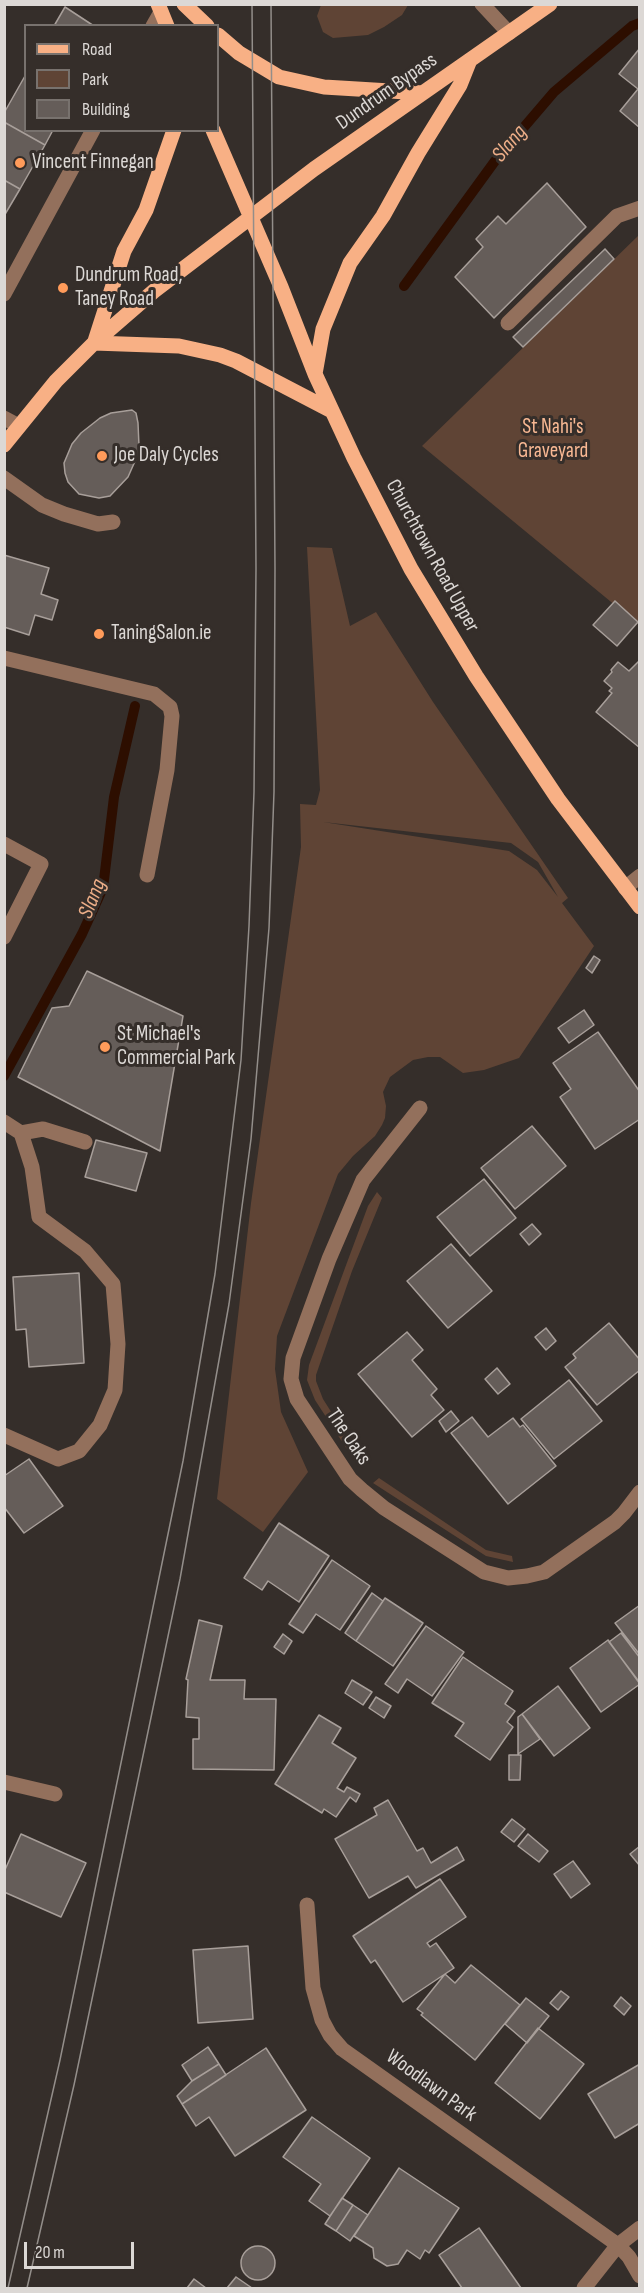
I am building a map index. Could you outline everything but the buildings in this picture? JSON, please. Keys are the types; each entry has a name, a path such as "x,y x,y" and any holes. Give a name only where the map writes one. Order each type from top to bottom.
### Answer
{"main road":[{"path":"184,4 205,24"},
{"name":"Dundrum Bypass","path":"4,445 56,381 154,291 314,169 550,4"},
{"path":"219,36 239,53 279,77 324,87 423,93"},
{"path":"315,374 323,329 350,263 384,216 459,85 470,60"},
{"path":"173,132 146,210 124,251 94,344 179,346 220,356 236,361 332,411"},
{"name":"Churchtown Road Upper","path":"214,132 315,374 354,458 411,569 476,676 558,799 639,907"}],"street":[{"path":"482,4 509,33"},
{"path":"4,294 92,132"},
{"path":"508,323 617,216 639,208"},
{"path":"4,418 19,426"},
{"path":"4,478 42,505 64,514 98,524 113,522"},
{"path":"4,658 154,694 170,707 172,716 166,770 147,875"},
{"path":"4,844 41,864 4,937"},
{"path":"625,888 639,876"},
{"name":"The Oaks","path":"420,1108 363,1180 329,1259 293,1358 291,1379 297,1399 350,1479 393,1513 484,1572 507,1578 544,1572 615,1522 639,1492"},
{"path":"4,1122 21,1134 32,1167 39,1217 85,1251 113,1284 118,1344 115,1390 100,1425 79,1451 58,1459 4,1435"},
{"path":"21,1134 43,1129 85,1142"},
{"path":"4,1782 55,1794"},
{"name":"Woodlawn Park","path":"307,1905 313,1988 322,2020 330,2035 342,2049 618,2245 629,2257 639,2276"},
{"path":"584,2289 618,2245 639,2228"}],"green space":[{"path":"321,4 408,5 402,15 368,35 333,38 323,32 317,16"},
{"name":"St Nahi's Graveyard","path":"639,235 639,625 422,446"},
{"path":"307,547 332,548 350,626 376,612 433,702 568,898 562,903 594,946 519,1058 484,1070 463,1073 440,1057 428,1057 413,1060 390,1077 383,1092 386,1106 382,1125 375,1136 353,1156 338,1174 277,1336 275,1369 281,1412 308,1472 263,1532 217,1499 251,1203 301,847 300,804 316,805 320,790","holes":["323,822 511,843 538,862 558,897 537,870 509,851"]},
{"path":"377,1192 382,1198 352,1271 316,1375 323,1399 359,1456 354,1460 315,1400 307,1380 309,1365 368,1206"},
{"path":"379,1478 486,1550 512,1556 513,1562 486,1556 373,1483"}],"waterway":[{"name":"Slang","path":"404,286 495,161 554,92 632,26 640,23"},
{"name":"Slang","path":"4,1076 82,934 103,888 114,797 135,706"}],"tram line":[{"path":"8,2288 60,2060 183,1461 215,1274 241,1060 254,792 256,568 252,4"},
{"path":"27,2288 74,2085 180,1579 229,1304 251,1139 269,928 274,792 275,568 271,4"}],"place":[{"name":"Vincent Finnegan","path":"20,163"},
{"name":"Dundrum Road, Taney Road","path":"63,288"},
{"name":"Joe Daly Cycles","path":"102,456"},
{"name":"TaningSalon.ie","path":"99,634"},
{"name":"St Michael's Commercial Park","path":"105,1047"}]}
